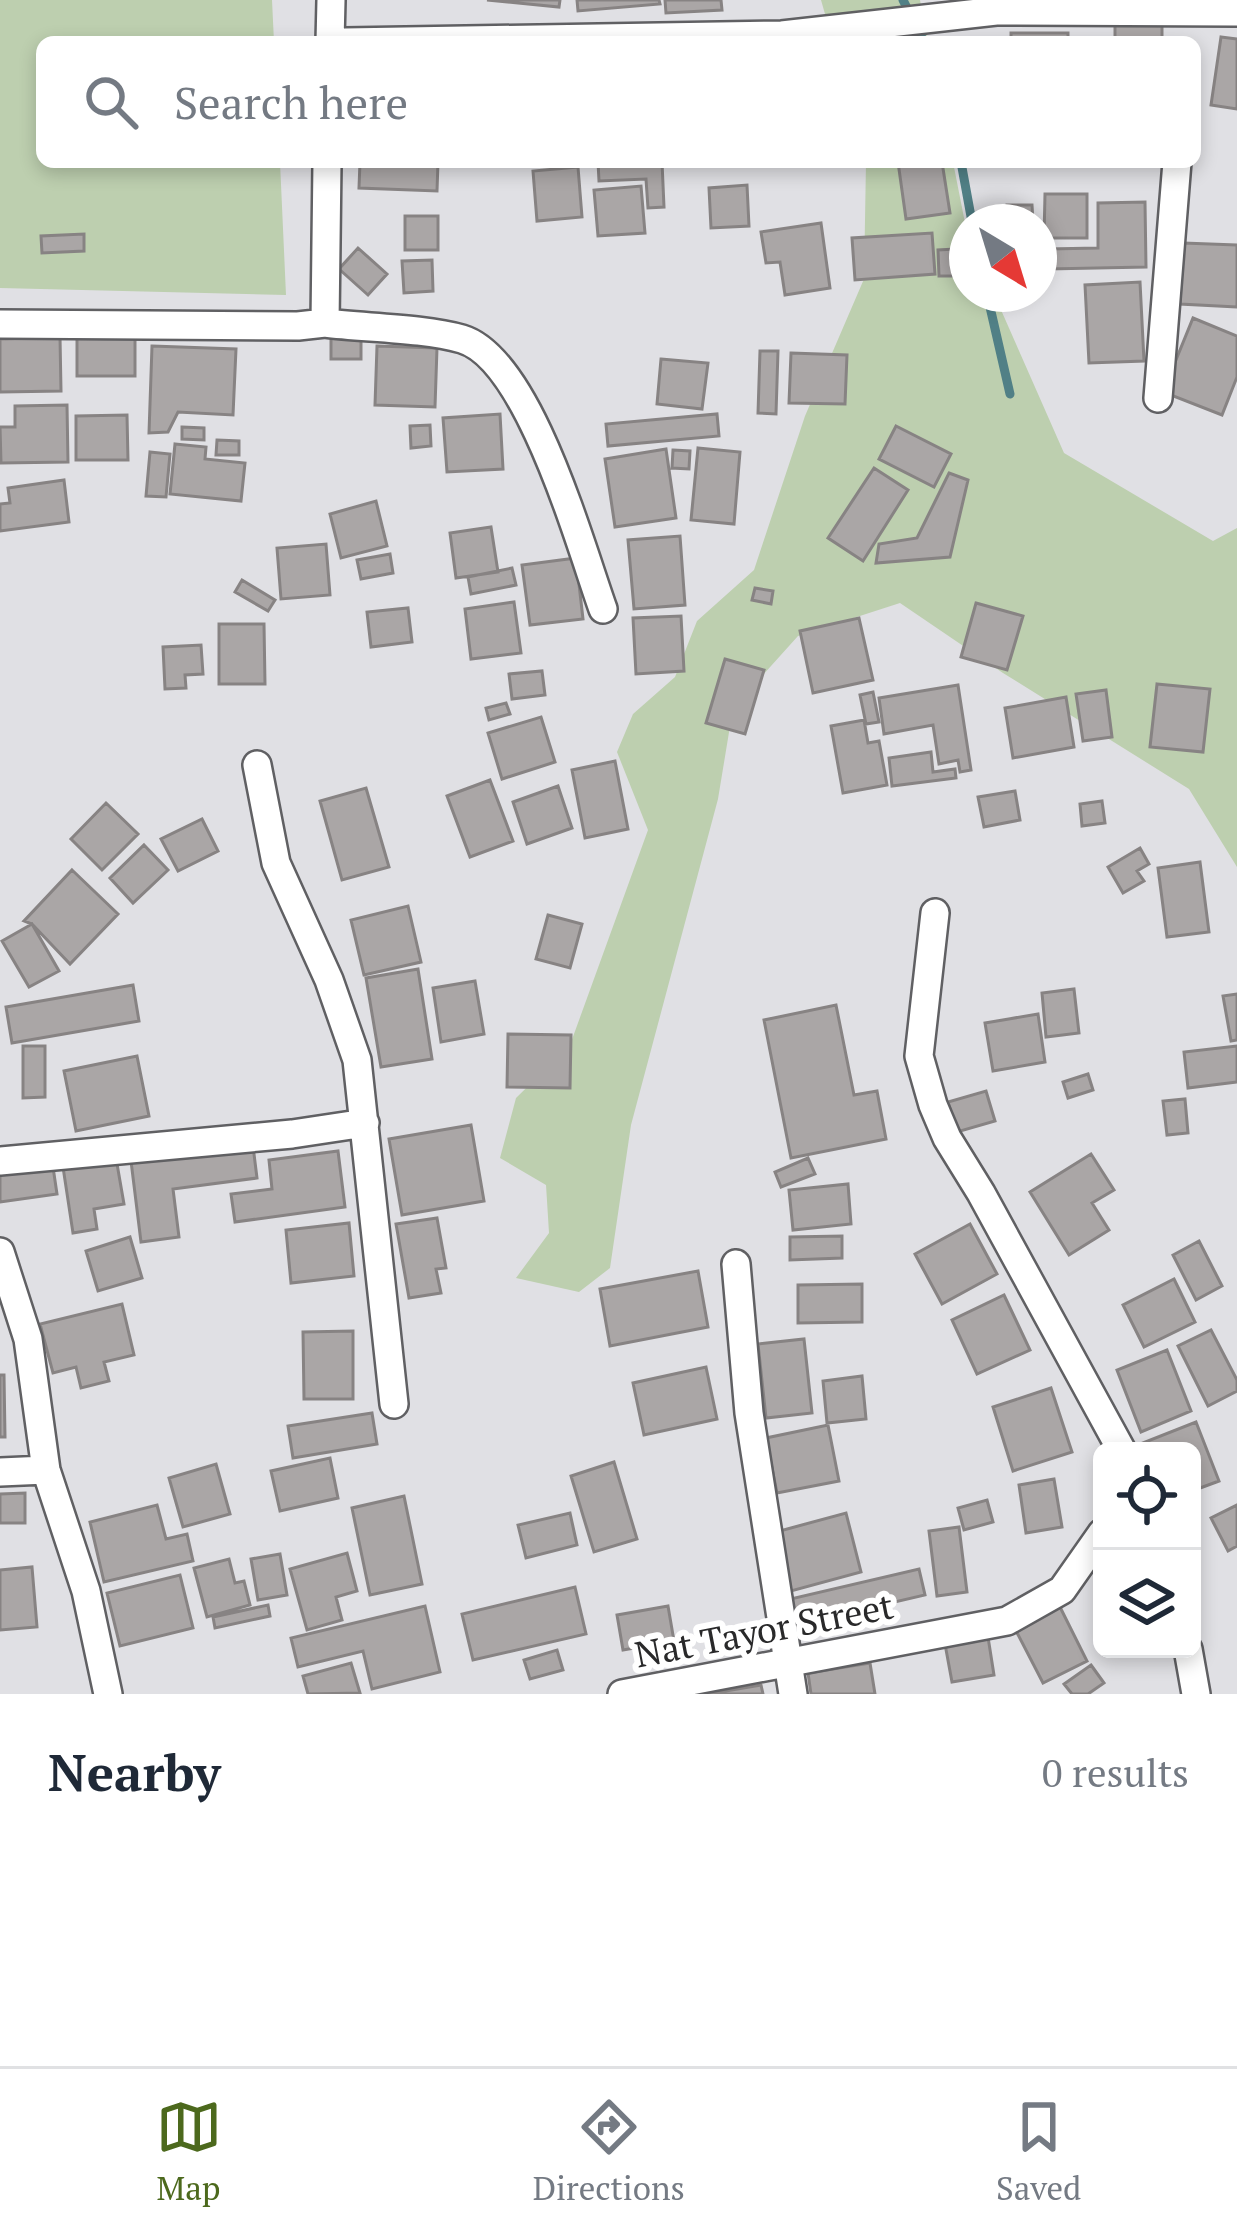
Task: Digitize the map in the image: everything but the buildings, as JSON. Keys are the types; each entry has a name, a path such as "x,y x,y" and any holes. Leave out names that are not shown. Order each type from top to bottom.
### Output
{"street":[{"path":"330,36 331,0"},
{"path":"720,36 782,35 996,11 1237,12"},
{"path":"1187,36 1189,13"},
{"path":"325,323 327,168"},
{"path":"1159,398 1177,168"},
{"path":"0,324 325,323 465,340 502,368 531,413 603,609"},
{"path":"257,765 276,863 329,980 357,1060 394,1404"},
{"path":"935,913 919,1056 933,1105 1117,1442"},
{"path":"0,1161 364,1124"},
{"path":"0,1252 28,1339 46,1470 86,1591 108,1694"},
{"path":"736,1264 749,1413 793,1694"},
{"path":"0,1472 46,1470"},
{"name":"Nat Tayor Street","path":"622,1694 1007,1621 1062,1590 1093,1546"},
{"path":"1190,1658 1196,1694"}],"green space":[{"path":"0,0 272,0 274,36 36,36 36,168 280,168 286,295 0,288"},
{"path":"821,0 920,0 927,36 831,36"},
{"path":"866,168 954,168 961,204 949,204 949,312 1002,312 1064,453 1213,541 1237,528 1237,867 1189,789 900,603 798,636 733,708 718,799 631,1125 610,1268 579,1292 516,1278 549,1233 546,1185 500,1158 516,1098 570,1045 648,830 617,752 633,714 675,677 697,621 754,570 805,416 864,279"}],"waterway":[{"path":"903,0 921,36"},
{"path":"962,168 969,204"},
{"path":"991,312 1010,394"}]}
